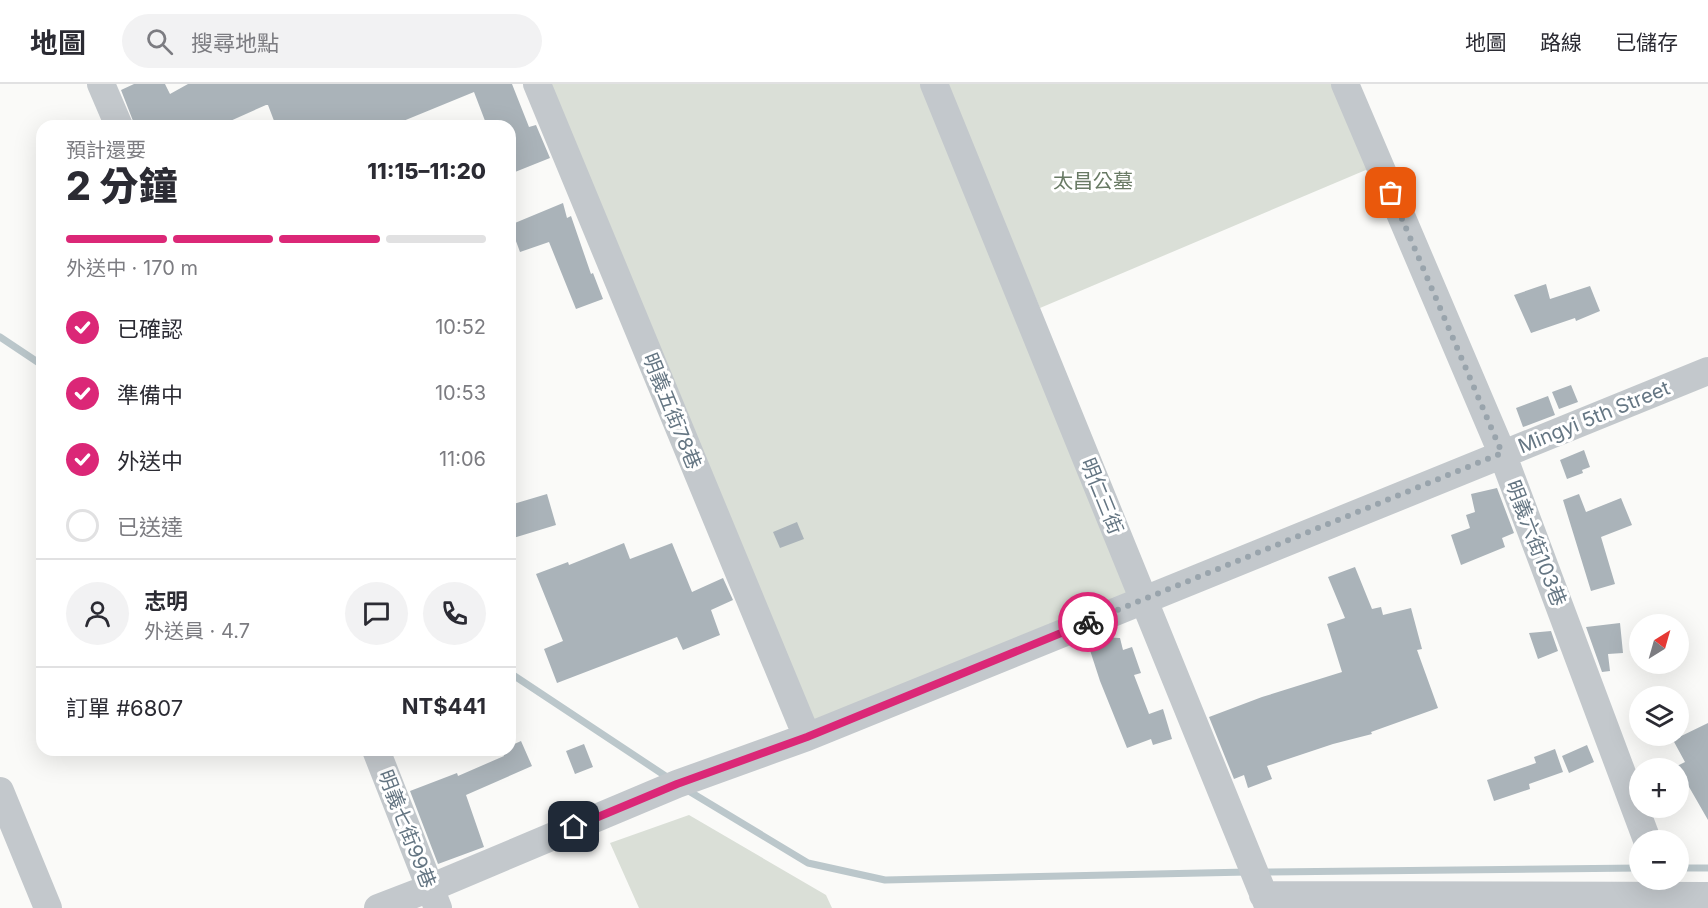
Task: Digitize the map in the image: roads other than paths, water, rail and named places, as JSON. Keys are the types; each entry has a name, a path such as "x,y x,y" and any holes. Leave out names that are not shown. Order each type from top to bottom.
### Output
{"street":[{"path":"101,84 116,120"},
{"name":"明義五街78巷","path":"537,84 807,737"},
{"name":"明仁三街","path":"934,84 1260,887"},
{"name":"明義六街103巷","path":"1345,84 1502,453 1643,830"},
{"name":"Mingyi 5th Street","path":"378,908 434,898 677,784 807,737 1708,370"},
{"name":"明義七街99巷","path":"378,756 434,898"},
{"path":"0,792 48,908"},
{"path":"1260,887 1629,887"},
{"path":"1679,890 1708,896"}],"waterway":[{"path":"0,337 36,361"},
{"path":"516,677 670,779"},
{"path":"687,790 808,863 885,880 1248,872"},
{"path":"1262,872 1629,868"},
{"path":"1689,868 1708,868"}],"park label":[{"name":"太昌公墓","path":"1093,181"}]}
